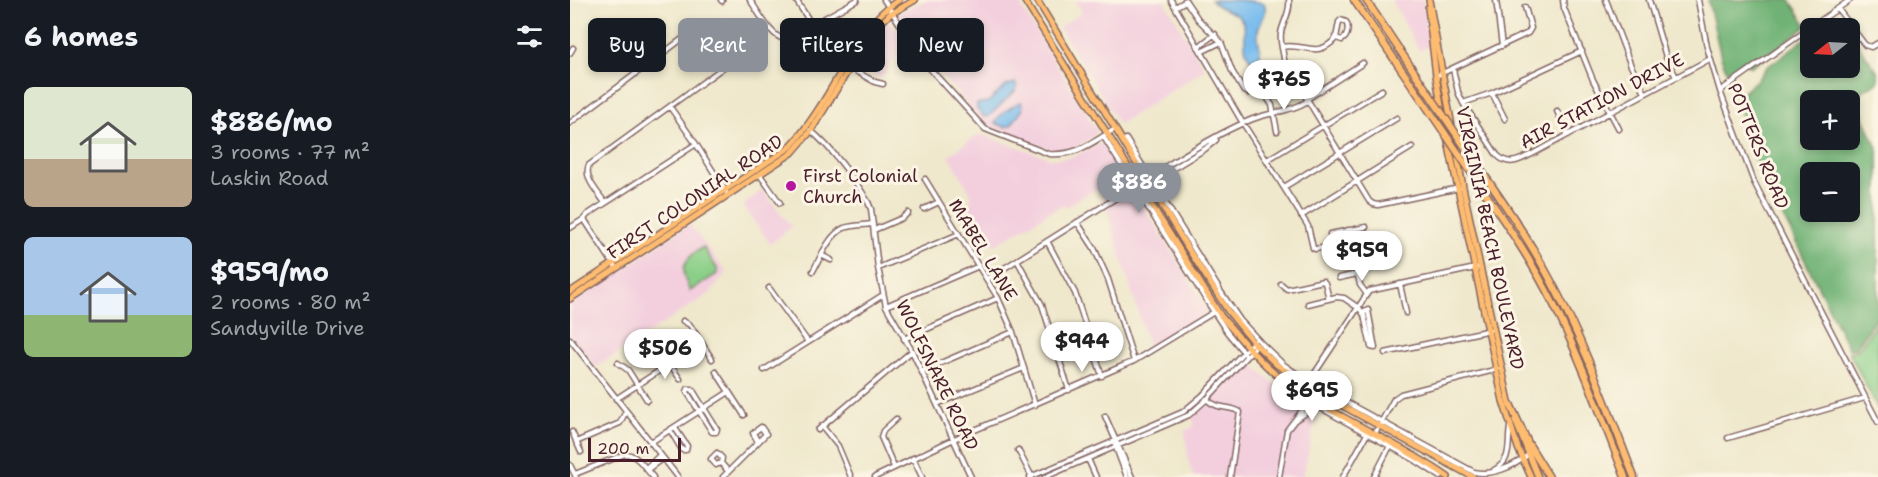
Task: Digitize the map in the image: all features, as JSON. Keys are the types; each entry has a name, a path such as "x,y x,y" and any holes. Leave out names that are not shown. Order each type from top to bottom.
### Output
{"highway":[{"path":"1354,0 1518,242 1552,301 1578,356 1625,477"},
{"path":"1368,0 1550,277 1586,354 1634,477"},
{"path":"1510,404 1528,443 1549,477"}],"main road":[{"name":"FIRST COLONIAL ROAD","path":"570,298 727,193 789,148 809,130 865,30 888,7 899,0"},
{"name":"FIRST COLONIAL ROAD","path":"885,20 915,0"},
{"path":"1024,0 1164,229 1247,351 1311,401 1448,477"},
{"path":"1037,0 1114,129 1149,180 1228,311 1277,365 1315,391 1380,424 1473,477"},
{"name":"VIRGINIA BEACH BOULEVARD","path":"1428,0 1439,75 1510,426 1538,477"},
{"name":"FIRST COLONIAL ROAD","path":"727,193 760,175 792,153 847,72"},
{"name":"FIRST COLONIAL ROAD","path":"570,292 615,266"},
{"name":"VIRGINIA BEACH BOULEVARD","path":"1499,369 1531,477"}],"street":[{"path":"750,0 780,39"},
{"path":"796,0 808,18"},
{"path":"840,0 845,7"},
{"path":"825,18 857,0"},
{"path":"884,0 928,67 985,129 1048,154 1071,153 1084,148 1114,129"},
{"path":"1171,0 1310,229 1313,248 1322,248"},
{"path":"1175,7 1185,1 1198,19 1215,34 1221,42 1232,71 1243,90 1248,93 1264,86 1284,71 1281,33 1290,8 1289,0"},
{"path":"1496,0 1502,46"},
{"path":"1563,0 1564,8 1596,87 1619,129"},
{"path":"1606,0 1631,66 1645,93"},
{"path":"1649,0 1666,57 1676,77"},
{"name":"POTTERS ROAD","path":"1698,0 1710,59 1720,91 1761,196 1878,422"},
{"path":"1720,91 1850,0"},
{"path":"1439,75 1530,32 1525,7"},
{"path":"1838,9 1863,44 1868,46 1878,43"},
{"path":"1282,47 1298,46 1319,50 1336,38 1339,22 1345,21 1348,26 1345,38 1340,40 1336,38"},
{"path":"1199,49 1215,34"},
{"path":"570,123 678,42"},
{"path":"1199,49 1221,42"},
{"path":"570,53 573,48"},
{"path":"1463,103 1492,93 1582,51"},
{"name":"AIR STATION DRIVE","path":"1453,69 1463,103 1497,155 1507,162 1518,161 1710,59"},
{"path":"987,279 1149,180 1202,144 1256,117 1295,108 1363,63"},
{"path":"605,203 588,176 587,170 590,165 717,72"},
{"path":"858,72 883,84"},
{"path":"1298,83 1369,201 1376,205 1461,188"},
{"path":"1267,160 1382,90"},
{"path":"1492,93 1505,119"},
{"path":"1268,99 1277,131"},
{"path":"670,107 727,193"},
{"path":"1557,111 1568,135"},
{"path":"1284,187 1397,118"},
{"name":"WOLFSNARE ROAD","path":"809,130 840,163 864,195 871,209 878,268 886,306 922,371 971,477"},
{"path":"571,226 585,219 587,215 696,144"},
{"path":"1301,216 1412,147"},
{"path":"760,175 780,203"},
{"name":"MABEL LANE","path":"925,179 998,298 1013,332 1035,405"},
{"path":"924,209 939,202"},
{"path":"874,230 908,213"},
{"path":"585,219 615,266"},
{"path":"1077,222 1094,248 1108,279 1134,361"},
{"path":"813,270 832,239 841,230 873,224"},
{"path":"1330,234 1366,226"},
{"path":"1164,229 1214,312 1247,351"},
{"path":"1348,230 1360,285 1366,293"},
{"path":"878,268 959,234"},
{"path":"1047,241 1075,292 1102,376"},
{"path":"1333,250 1376,241"},
{"path":"823,256 831,260"},
{"path":"1017,260 1042,305 1069,390"},
{"path":"886,306 979,266"},
{"path":"1309,382 1366,293 1478,268"},
{"path":"1339,278 1357,274"},
{"path":"1281,284 1287,289 1323,281 1329,299"},
{"path":"1400,284 1407,314"},
{"path":"770,288 808,342"},
{"path":"764,370 883,295"},
{"path":"1308,304 1342,297 1363,313 1371,347 1375,348 1368,310 1363,313"},
{"path":"904,339 998,298"},
{"path":"875,477 913,458 1134,361 1214,312"},
{"path":"683,321 690,325 712,358"},
{"path":"1385,353 1491,330"},
{"path":"922,371 1013,332"},
{"path":"570,339 678,477"},
{"path":"650,342 659,348 680,379"},
{"path":"1018,450 1031,477 1088,459 1188,415 1256,342 1309,382 1380,424 1468,469 1488,473 1525,457"},
{"path":"616,399 702,343"},
{"path":"818,430 912,351"},
{"path":"618,363 628,370 647,400"},
{"path":"937,404 1024,368"},
{"path":"1374,435 1394,399 1401,394 1499,369"},
{"path":"716,372 744,414"},
{"path":"688,389 692,390 704,408 717,429 716,432 712,432 699,411 687,392 688,389"},
{"path":"1279,477 1287,432 1295,420 1302,417 1315,391"},
{"path":"651,442 729,392"},
{"path":"1045,477 1115,441 1183,412 1204,398"},
{"path":"1204,398 1217,407 1238,410 1241,413 1230,477"},
{"path":"1728,438 1865,398"},
{"path":"1311,401 1367,434 1374,435 1441,477"},
{"path":"576,442 620,423 626,411"},
{"path":"1105,416 1127,477"},
{"path":"894,467 881,437 883,431 896,419"},
{"path":"822,426 838,446 851,477"},
{"path":"1488,473 1502,465 1508,454 1510,426"},
{"path":"672,429 687,446 686,450 682,450 672,429"},
{"path":"572,432 581,453"},
{"path":"1343,477 1367,434"},
{"path":"723,477 758,442"},
{"path":"1117,446 1132,477"},
{"path":"1374,477 1390,446"},
{"path":"570,465 576,476 625,454 630,454 653,477"},
{"path":"646,469 661,457"},
{"path":"913,458 922,477"},
{"path":"1088,459 1096,477"},
{"path":"721,463 728,471"}],"shaded area":[{"path":"926,0 1017,0 1097,131 1096,135 1074,148 1054,150 986,126 939,72 984,72 984,18 900,18 897,14"},
{"path":"1075,0 1164,0 1205,69 1119,124 1059,27 1082,13"},
{"path":"1392,0 1423,0 1430,46 1419,51"},
{"path":"891,23 897,31 897,57 880,79 869,72 885,72 885,24"},
{"path":"980,134 1052,159 1073,157 1104,143 1209,312 1149,349 1101,189 1090,192 1066,207 1063,204 994,246 970,211 971,194 949,155"},
{"path":"762,190 792,227 770,244 744,207"},
{"path":"689,224 727,272 709,294 596,367 570,336 570,302 589,292"},
{"path":"1245,362 1249,362 1283,391 1317,412 1303,477 1194,477 1189,464 1185,431 1193,427 1194,422 1191,417"}],"green space":[{"path":"1708,0 1790,0 1802,18 1800,31 1750,67 1744,61 1728,74 1721,57"},
{"path":"1800,42 1800,78 1860,78 1860,47 1878,73 1878,82 1860,92 1800,90 1800,150 1860,150 1860,109 1878,150 1878,315 1856,348 1849,349 1759,168 1734,100 1758,79 1767,67"},
{"path":"703,247 718,270 717,274 690,291 684,277 684,266 691,256"},
{"path":"1878,321 1878,409 1849,352 1858,350"}],"water":[{"path":"1211,0 1264,3 1265,14 1258,35 1259,60 1254,62 1250,60 1247,54 1245,29 1240,18"},
{"path":"1015,83 1017,87 1015,91 989,116 984,117 977,109 977,104 988,102 1006,86"},
{"path":"1021,102 1023,109 1011,125 1005,127 995,123 1006,111"}],"place":[{"name":"First Colonial Church","path":"791,186"}]}
